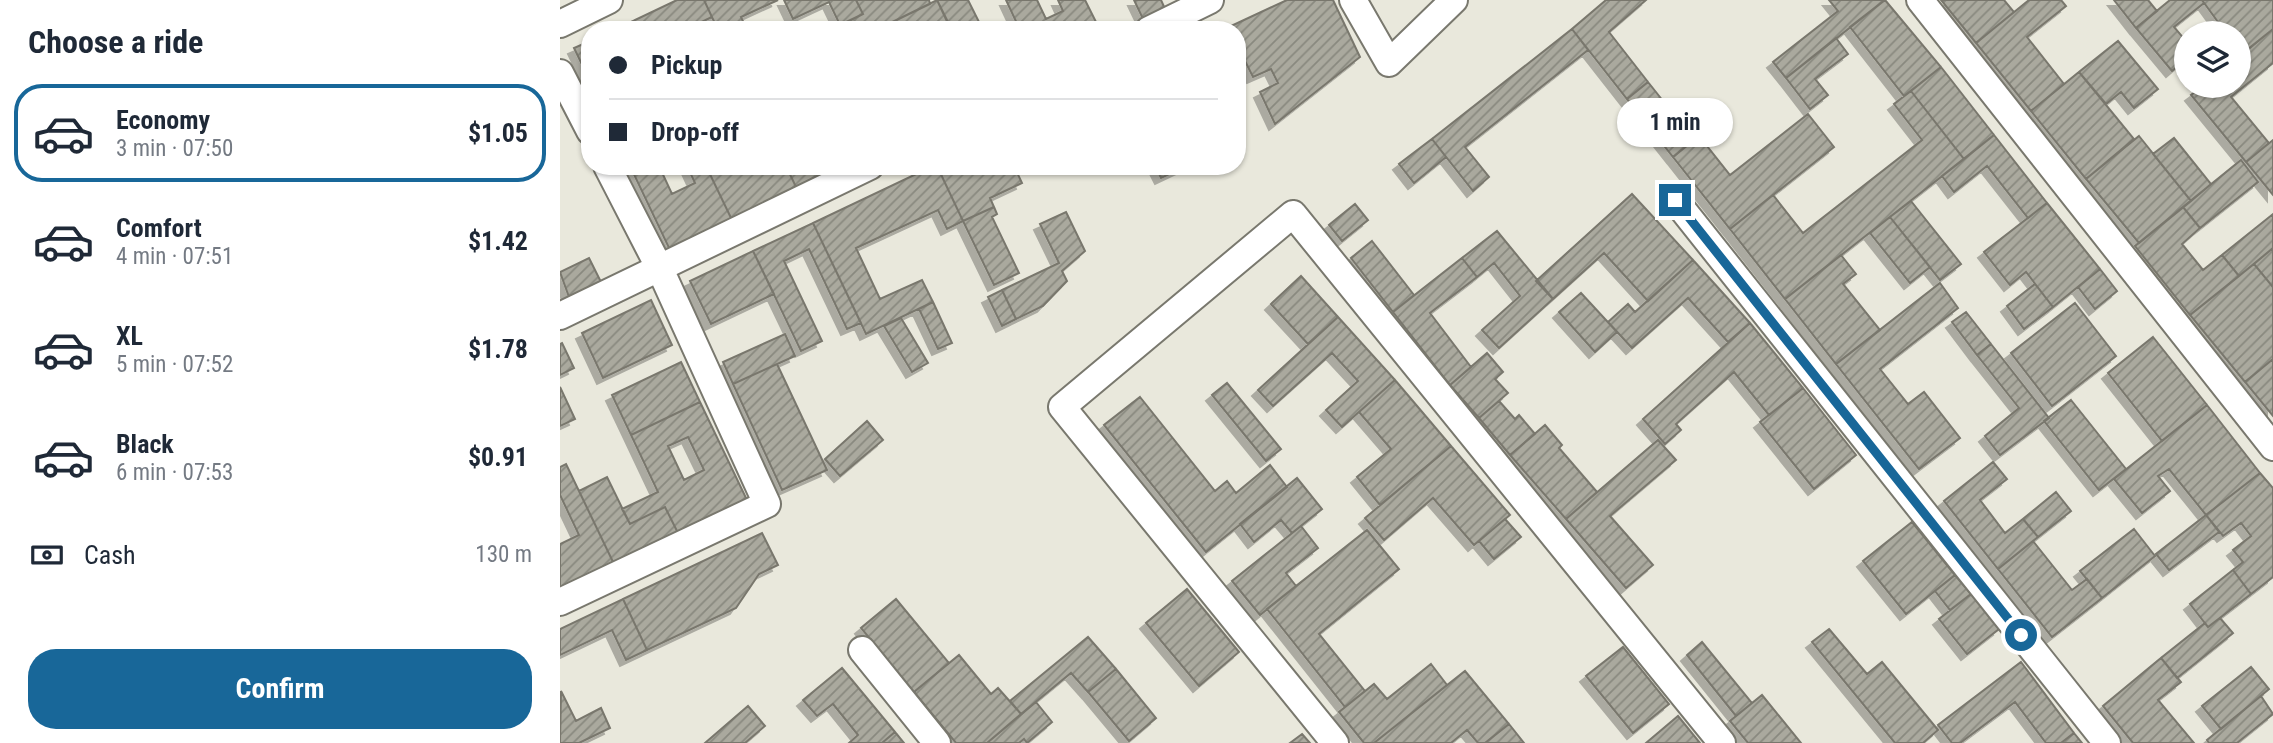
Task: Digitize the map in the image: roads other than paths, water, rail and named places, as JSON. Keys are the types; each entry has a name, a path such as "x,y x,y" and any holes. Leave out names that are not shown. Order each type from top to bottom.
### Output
{"street":[{"path":"560,24 610,0"},
{"path":"1167,21 1210,0"},
{"path":"1353,0 1388,63 1454,0"},
{"path":"1920,0 2273,447"},
{"path":"560,73 581,114"},
{"path":"560,603 767,504 660,269 612,175"},
{"path":"560,316 852,175"},
{"path":"1675,200 2107,743"},
{"path":"1335,743 1062,407 1293,214 1722,743"},
{"path":"862,650 937,743"}]}
